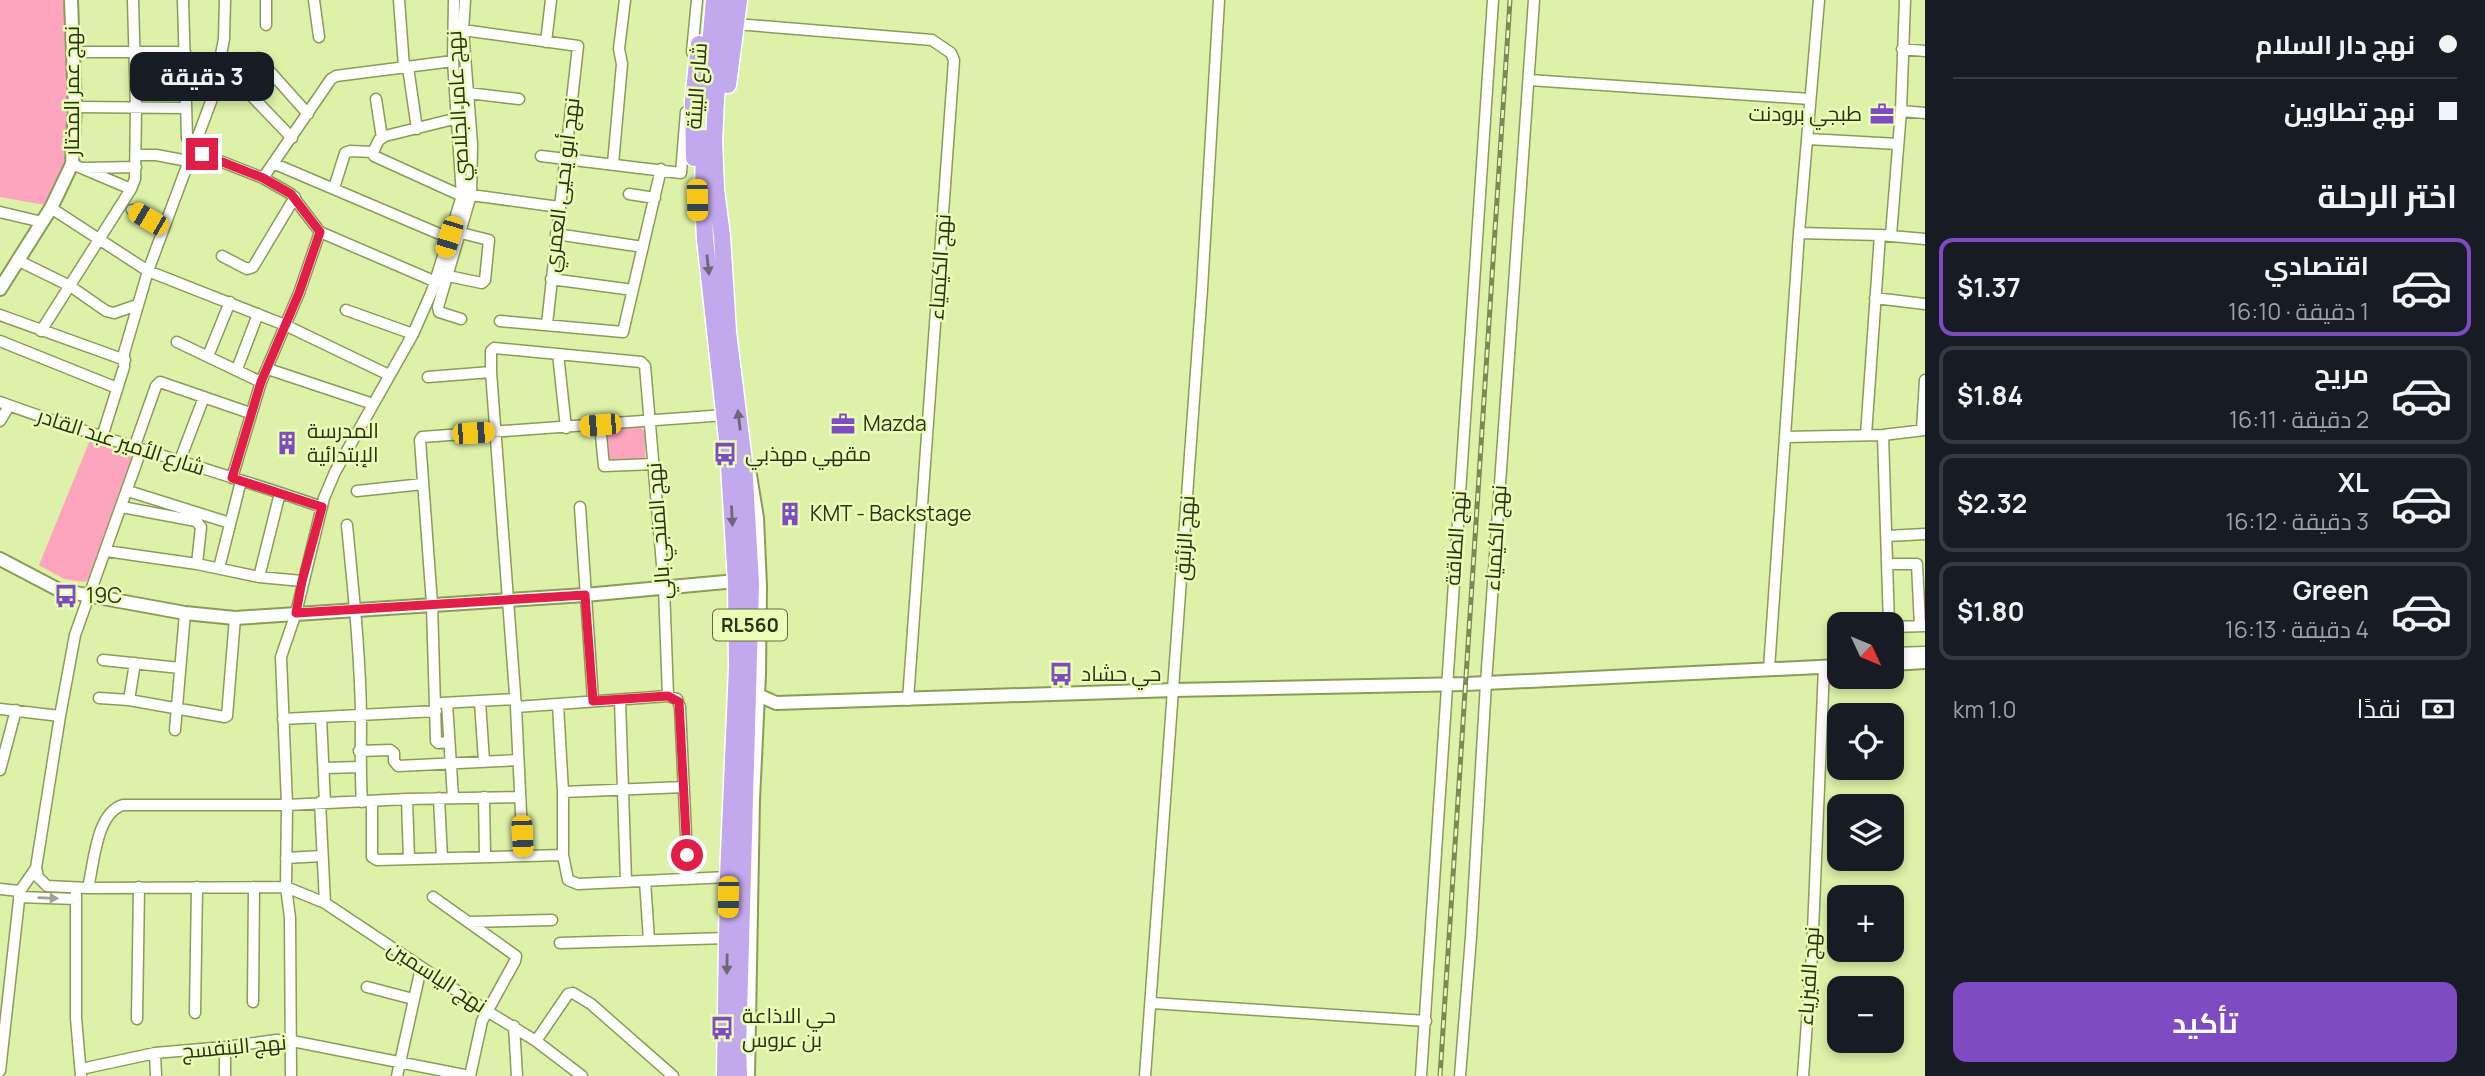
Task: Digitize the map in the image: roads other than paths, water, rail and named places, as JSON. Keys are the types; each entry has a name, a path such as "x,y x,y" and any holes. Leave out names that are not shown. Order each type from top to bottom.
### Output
{"highway":[{"path":"703,0 693,101 693,129 697,214 705,239"},
{"name":"RL560","path":"714,0 705,111 703,197 724,415 736,582 737,667 728,877 725,1076"},
{"name":"شارع البيئة","path":"719,217 715,175 716,99 726,0"},
{"path":"719,217 729,70 739,0"},
{"name":"RL560","path":"719,217 728,332 744,462 751,584 738,1049 740,1076"}],"street":[{"name":"نهج عمر المختار","path":"0,289 77,166 71,0"},
{"path":"41,331 131,189 136,167 133,0"},
{"path":"183,0 187,138 194,150 263,178 295,197 320,232 436,282"},
{"path":"102,438 148,271 213,96 224,39 225,0"},
{"path":"266,0 266,25"},
{"path":"314,0 319,37"},
{"path":"399,0 406,67 417,129"},
{"name":"نهج عامر الجلاصي","path":"291,1076 289,918 286,887 287,805 280,663 296,613 322,507 335,472 413,334 436,282 449,237 466,195 453,61 454,0"},
{"path":"461,319 439,312 438,306 461,233 472,144 463,30 465,0"},
{"path":"463,30 546,42 551,0"},
{"path":"613,164 625,0"},
{"path":"541,156 681,173 697,0"},
{"name":"نهج الزئبق","path":"1145,1076 1202,303 1219,0"},
{"name":"نهج الطاقة","path":"1421,1076 1493,0"},
{"name":"نهج الكيمياء","path":"1460,1076 1472,937 1486,683 1534,0"},
{"path":"1769,669 1799,233 1819,0"},
{"path":"1866,435 1875,298 1886,235 1901,111 1905,0"},
{"name":"نهج الكيمياء","path":"736,24 932,40 951,53 954,60 908,700"},
{"name":"نهج أبو يحيى العمري","path":"546,42 578,46 547,324"},
{"path":"1902,49 1925,51"},
{"path":"72,52 185,52"},
{"path":"258,58 308,114"},
{"path":"263,178 331,79 336,76 453,61"},
{"path":"1529,80 1810,99"},
{"path":"244,88 292,138"},
{"path":"468,93 519,99"},
{"path":"373,152 382,138 376,99"},
{"path":"75,107 186,107"},
{"path":"1901,111 1925,113"},
{"path":"382,138 458,118"},
{"path":"1808,139 1898,144"},
{"path":"373,152 374,156 466,195 559,207"},
{"path":"334,188 345,153 373,152"},
{"path":"136,155 156,155 188,161"},
{"path":"275,164 449,237"},
{"path":"77,166 136,167"},
{"path":"77,166 131,189"},
{"path":"500,321 623,332 660,169"},
{"path":"629,194 655,198"},
{"path":"222,256 247,269 253,267 295,197"},
{"path":"51,208 148,271 285,325 389,375"},
{"path":"132,210 163,228"},
{"path":"0,212 42,222"},
{"path":"219,568 250,413 320,232"},
{"path":"448,276 482,283 485,280 489,240 461,233"},
{"path":"1799,233 1886,235 1925,239"},
{"path":"556,234 643,247"},
{"path":"17,261 70,286 109,312 138,305"},
{"path":"551,279 633,290"},
{"path":"1875,298 1925,304"},
{"path":"208,356 230,302"},
{"path":"346,310 413,334"},
{"path":"237,369 258,314"},
{"path":"0,315 125,360"},
{"path":"0,341 117,388"},
{"path":"177,342 261,382"},
{"path":"523,855 516,703 491,372 492,349 558,354 566,428"},
{"name":"نهج المنجي بالي","path":"558,354 641,362 645,366 664,588 668,696"},
{"path":"268,369 373,404"},
{"path":"428,377 491,372"},
{"path":"1785,437 1883,435 1924,430 1925,380"},
{"path":"250,413 166,384 158,384 137,449 128,491 75,635 36,868 38,877 47,886 286,887"},
{"path":"180,460 204,397"},
{"path":"0,421 5,404"},
{"name":"شارع الأمير عبد القادر","path":"5,404 102,438 180,460 322,507"},
{"path":"453,798 449,742 436,741 440,706 420,440 425,436 724,415"},
{"path":"600,425 604,466 654,464"},
{"path":"1883,435 1890,612"},
{"path":"744,462 750,473 757,518 760,586 748,1076"},
{"path":"357,491 423,484"},
{"path":"128,491 230,523"},
{"path":"259,577 280,493"},
{"path":"122,507 200,524 197,564"},
{"path":"580,507 593,701"},
{"path":"347,525 361,716 359,768 367,801 373,857 410,859 563,855"},
{"path":"1887,536 1925,534"},
{"path":"106,551 197,564 259,577 302,581"},
{"path":"0,559 52,587 88,597 185,613 235,618 585,595 736,582"},
{"path":"1887,564 1917,563 1922,584 1922,626 1904,626"},
{"path":"175,730 185,613"},
{"path":"99,698 227,716 235,618"},
{"path":"1904,653 1925,652"},
{"path":"103,660 180,668"},
{"path":"1904,663 1925,662"},
{"path":"129,701 135,663"},
{"name":"نهج الفيزياء","path":"1803,1076 1812,955 1824,667"},
{"path":"758,695 776,704 1174,690 1486,683 1827,667"},
{"path":"283,719 361,716 480,702 558,705 668,696 677,699 680,707 688,878"},
{"path":"620,700 626,881"},
{"path":"480,702 484,761"},
{"path":"756,719 776,704"},
{"path":"558,705 563,855 568,880 578,884 728,877"},
{"path":"0,709 60,716"},
{"path":"0,770 16,710"},
{"path":"321,717 325,768 325,903"},
{"path":"359,751 390,750 394,753 394,761 398,766 518,760"},
{"path":"325,768 359,768"},
{"path":"563,792 684,787"},
{"path":"484,797 485,856"},
{"path":"88,888 104,821 115,808 123,805 287,805 520,797"},
{"path":"439,798 442,858"},
{"path":"407,799 410,859"},
{"path":"286,858 323,856"},
{"path":"0,1071 20,894 36,868"},
{"path":"645,881 649,940"},
{"path":"137,1019 139,887"},
{"path":"195,1013 197,887"},
{"path":"253,1002 254,887"},
{"name":"نهج الياسمين","path":"286,887 325,903 536,1041 582,1076"},
{"path":"76,888 76,1018 81,1072"},
{"path":"0,889 20,894 76,899"},
{"path":"433,897 516,956 482,1021 469,1076"},
{"path":"469,922 551,920"},
{"path":"559,943 727,938"},
{"path":"397,1076 421,968"},
{"path":"367,987 413,999"},
{"path":"536,1041 568,994 573,993 591,1004 673,1076"},
{"path":"1152,1003 1426,1021"},
{"path":"513,1026 517,1076"},
{"name":"نهج البنفسج","path":"81,1072 155,1053 225,1048 276,1040 469,1076"},
{"path":"225,1048 225,1076"},
{"path":"155,1053 156,1076"}],"railway":[{"path":"1440,1076 1510,0"}],"place":[{"name":"طبجي برودنت","path":"1882,114"},
{"name":"Mazda","path":"843,424"},
{"name":"المدرسة الإبتدائية","path":"287,443"},
{"name":"مقهي مهذبي","path":"725,454"},
{"name":"KMT - Backstage","path":"790,514"},
{"name":"19C","path":"66,596"},
{"name":"حي حشاد","path":"1061,674"},
{"name":"حي الاذاعة بن عروس","path":"722,1028"}]}
